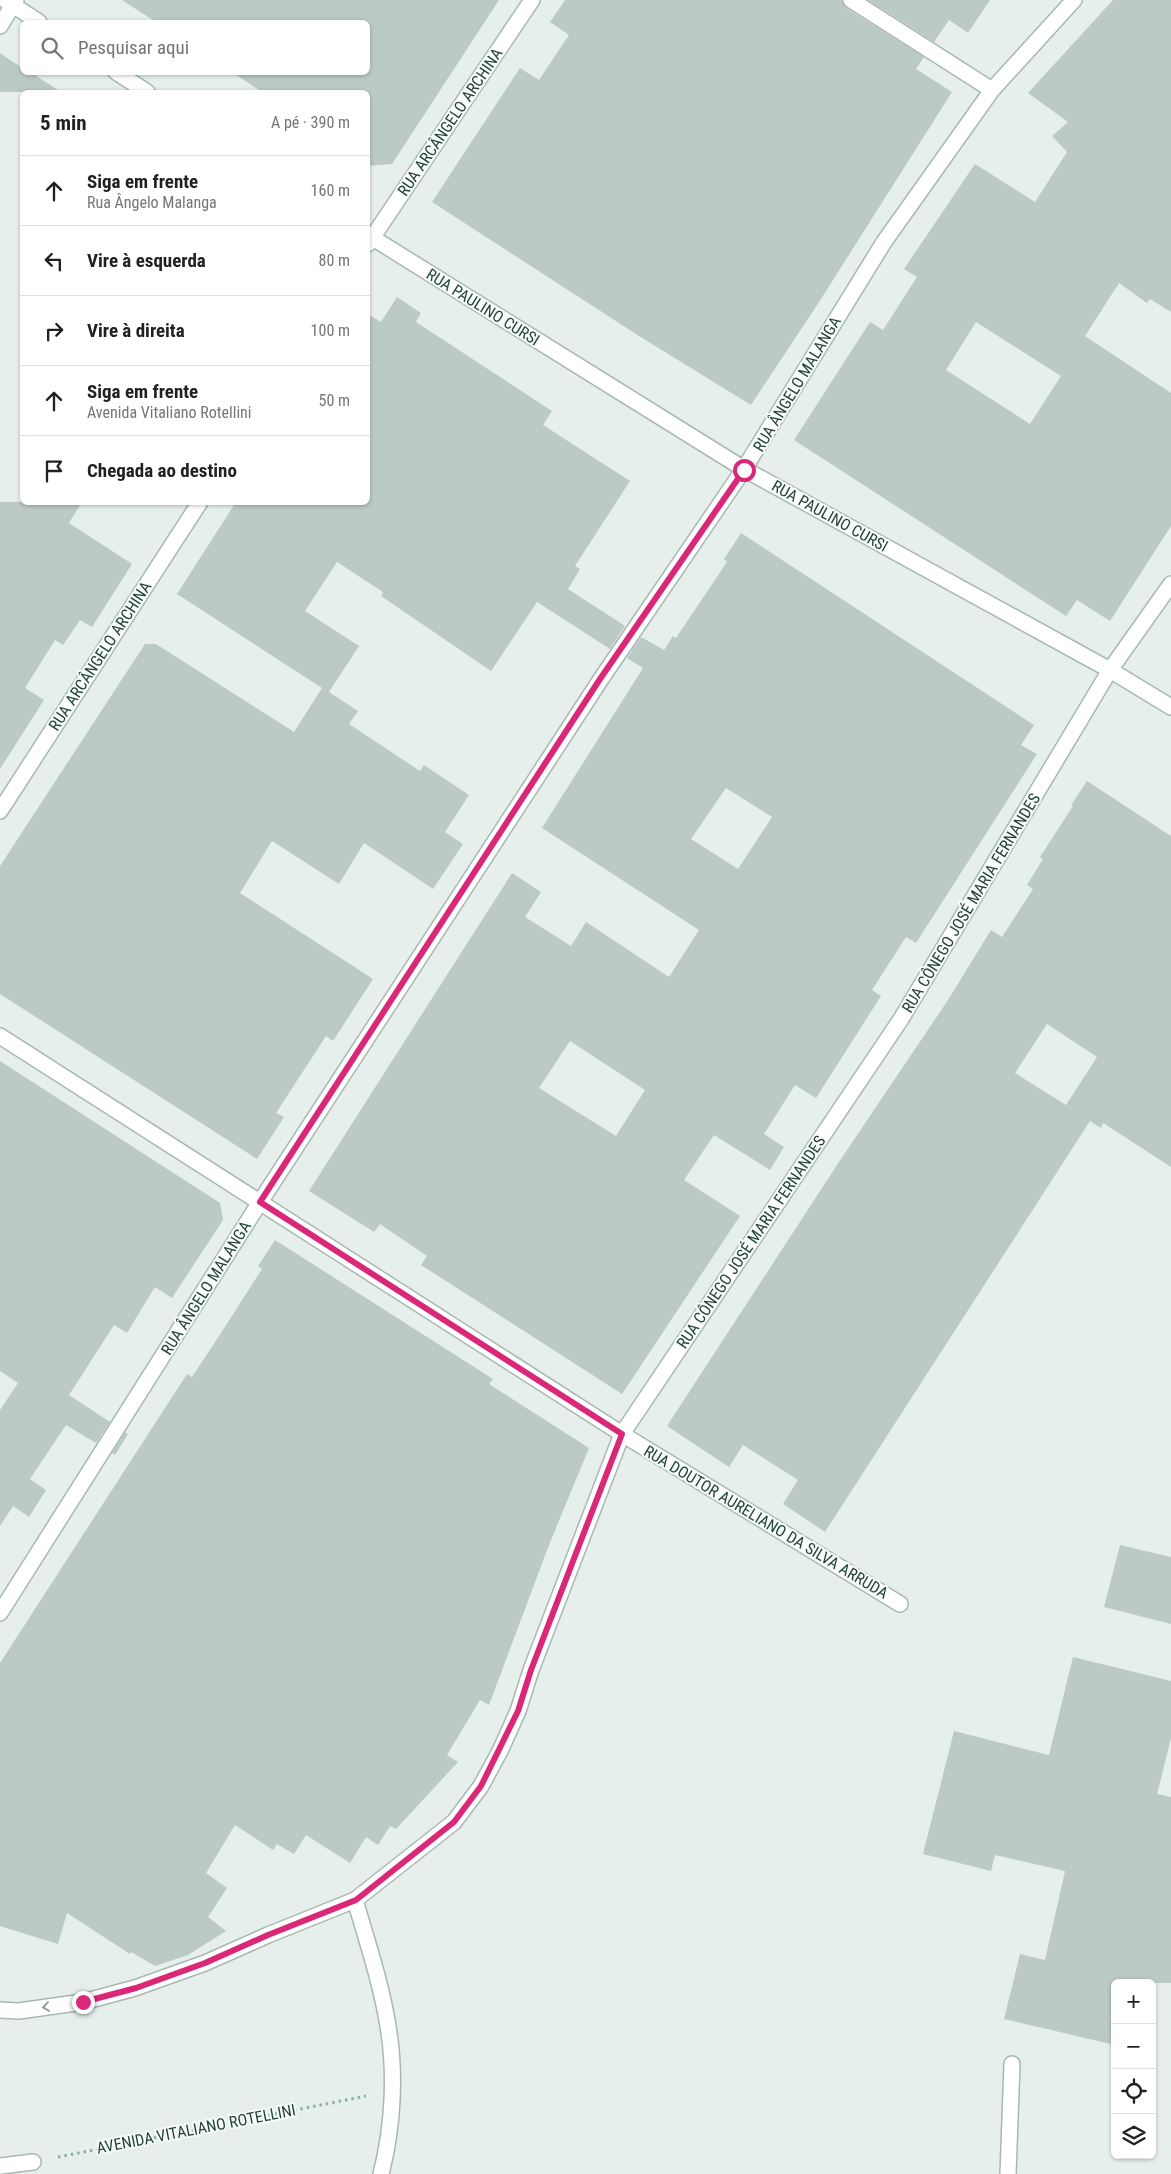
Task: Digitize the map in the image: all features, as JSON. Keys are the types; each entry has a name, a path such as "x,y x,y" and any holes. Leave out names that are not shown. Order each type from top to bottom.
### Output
{"street":[{"name":"RUA ARCÂNGELO ARCHINA","path":"370,238 532,0"},
{"path":"851,0 992,90"},
{"name":"RUA ÂNGELO MALANGA","path":"0,1613 260,1202 600,679 744,470 884,242 992,90 1074,0"},
{"path":"0,26 11,2 36,20"},
{"path":"121,75 144,90"},
{"name":"RUA PAULINO CURSI","path":"370,240 744,470 1110,670 1171,708"},
{"name":"RUA ARCÂNGELO ARCHINA","path":"0,810 198,505"},
{"name":"RUA CÔNEGO JOSÉ MARIA FERNANDES","path":"356,1900 454,1822 481,1786 518,1711 538,1651 622,1434 901,1019 1110,670 1171,584"},
{"name":"RUA DOUTOR AURELIANO DA SILVA ARRUDA","path":"0,1036 622,1434 900,1604"},
{"path":"0,2010 19,2011 83,2002 136,1988 205,1963 268,1935 356,1900 375,1967 388,2026 392,2090 385,2158 381,2174"},
{"path":"1008,2174 1012,2064"},
{"path":"0,2166 33,2162"}],"path":[{"name":"AVENIDA VITALIANO ROTELLINI","path":"33,2162 392,2090"}],"building":[{"path":"122,0 499,0 392,164 370,166 370,90 259,90 236,75 370,75 370,20 153,20"},
{"path":"565,0 842,0 846,8 924,57 916,69 952,92 821,299 751,405 639,336 432,202 520,68 539,80 569,35 550,22"},
{"path":"868,0 990,0 968,33 949,20 934,42"},
{"path":"1113,0 1171,0 1171,312 1150,299 1147,303 1119,283 1085,336 1171,393 1171,526 1110,621 1077,600 1066,616 794,440 870,322 883,330 917,277 904,269 975,164 1035,202 1067,152 1052,136 1068,122 1028,93","holes":["976,322 1061,376 1030,424 946,370"]},
{"path":"0,53 20,67 20,75 35,75 58,90 20,90 20,92 0,92"},
{"path":"397,297 421,313 416,322 552,411 543,425 630,481 575,566 580,569 568,589 625,626 610,649 537,602 491,671 381,596 383,592 337,562 305,611 359,646 329,692 358,711 349,724 420,771 424,765 469,795 445,832 463,844 433,889 364,843 339,884 272,841 240,893 373,979 333,1041 326,1036 276,1113 284,1117 257,1159 0,994 0,866 145,644 156,644 294,732 322,688 177,594 234,505 370,505 370,315 381,322"},
{"path":"0,502 20,502 20,505 80,505 69,523 132,564 92,627 80,620 63,645 55,640 25,688 44,700 0,769"},
{"path":"741,533 1034,725 1021,745 1037,754 916,943 906,937 872,990 881,996 816,1098 795,1085 764,1134 784,1147 770,1170 714,1135 684,1180 740,1216 622,1394 421,1265 427,1256 380,1224 374,1232 309,1191 512,873 541,892 525,917 571,946 586,922 669,977 699,930 542,828 643,668 627,658 641,637 664,650 673,636 676,638 727,562 724,559","holes":["726,788 772,817 738,869 691,839","570,1041 645,1090 616,1136 539,1088"]},
{"path":"1087,781 1171,836 1171,1167 1103,1123 1101,1128 1090,1121 825,1532 783,1504 798,1480 743,1445 729,1467 667,1426 837,1165 948,1000 991,930 1002,937 1033,889 1027,885 1043,859 1040,857 1073,806 1071,805","holes":["1047,1024 1097,1057 1066,1105 1015,1073"]},
{"path":"0,1061 220,1203 223,1220 172,1298 155,1287 127,1333 114,1325 69,1395 110,1422 96,1443 66,1425 30,1479 46,1490 29,1517 13,1506 0,1526 0,1410 18,1383 0,1371"},
{"path":"275,1240 493,1379 489,1384 589,1448 549,1545 489,1705 480,1700 447,1755 458,1762 396,1829 390,1826 378,1845 366,1837 350,1863 306,1835 294,1854 277,1844 273,1850 235,1825 206,1873 227,1888 208,1917 226,1931 188,1955 155,1966 131,1952 130,1954 67,1913 58,1944 0,1926 0,1663 187,1374 192,1377 221,1333 262,1269 258,1266"},
{"path":"125,1432 128,1434 115,1455 112,1453"},
{"path":"1120,1545 1171,1557 1171,1624 1104,1607"},
{"path":"1073,1657 1171,1681 1171,1738 1157,1794 1171,1797 1171,1983 1156,1983 1156,1979 1111,1979 1111,2044 1004,2019 1020,1954 1045,1960 1065,1871 995,1855 991,1871 923,1854 954,1731 1049,1755"}],"route":[{"path":"83,2002 136,1988 205,1963 268,1935 356,1900 454,1822 481,1786 500,1751 518,1711 531,1670 622,1434 260,1202 600,679 744,470"}]}
